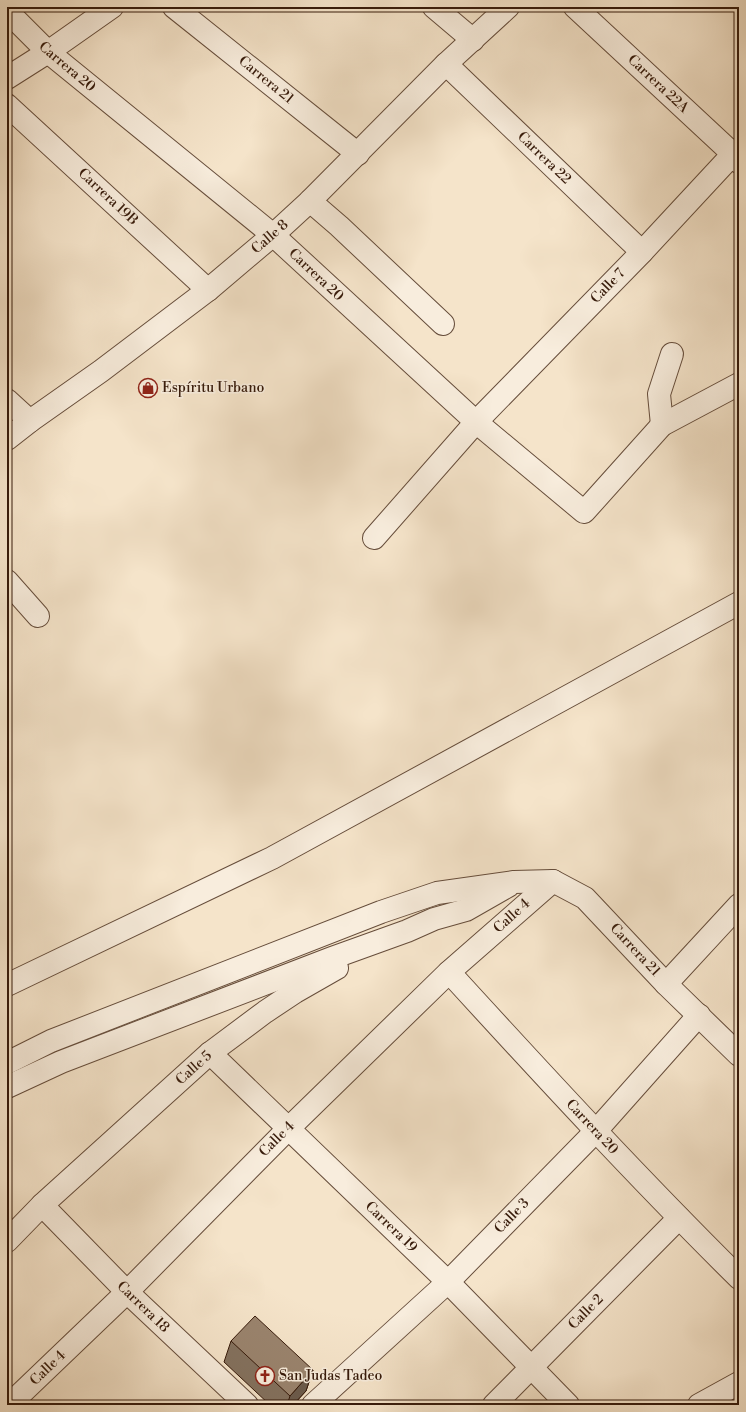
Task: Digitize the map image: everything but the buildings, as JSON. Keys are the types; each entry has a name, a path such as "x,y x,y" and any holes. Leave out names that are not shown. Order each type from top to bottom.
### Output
{"street":[{"path":"7,78 48,52 112,7"},
{"name":"Carrera 21","path":"174,7 358,154"},
{"path":"434,7 473,40"},
{"name":"Calle 8","path":"7,439 101,371 208,290 273,235 358,154 446,64 508,7"},
{"name":"Carrera 22A","path":"575,7 737,155"},
{"name":"Carrera 20","path":"7,11 48,52 273,235 476,422 584,512 662,426"},
{"name":"Carrera 22","path":"446,64 642,252"},
{"name":"Carrera 19B","path":"7,105 208,290"},
{"name":"Calle 7","path":"374,538 476,422 737,155"},
{"path":"310,201 339,226 443,324"},
{"path":"672,354 659,394 662,426 739,384"},
{"path":"7,400 30,421"},
{"path":"7,581 38,616"},
{"path":"7,985 272,858 739,603"},
{"name":"Carrera 21","path":"7,1063 51,1041 381,912 437,893 514,882 553,881 585,898 666,984 739,1055"},
{"name":"Calle 4","path":"9,1405 127,1292 289,1128 449,972 553,881"},
{"path":"7,1087 61,1062 332,958 407,931 434,919 466,910 514,882"},
{"path":"666,984 739,905"},
{"name":"Calle 5","path":"7,1241 42,1205 210,1053 265,1012 295,992 407,931"},
{"name":"Carrera 20","path":"449,972 595,1132 739,1278"},
{"name":"Calle 3","path":"313,1405 448,1282 595,1132 699,1015"},
{"name":"Carrera 19","path":"210,1053 448,1282 568,1405"},
{"name":"Carrera 18","path":"42,1205 127,1292 247,1405"},
{"name":"Calle 2","path":"494,1405 679,1218"},
{"path":"699,1405 739,1382"}],"place":[{"name":"Espíritu Urbano","path":"148,388"},
{"name":"San Judas Tadeo","path":"265,1376"}]}
